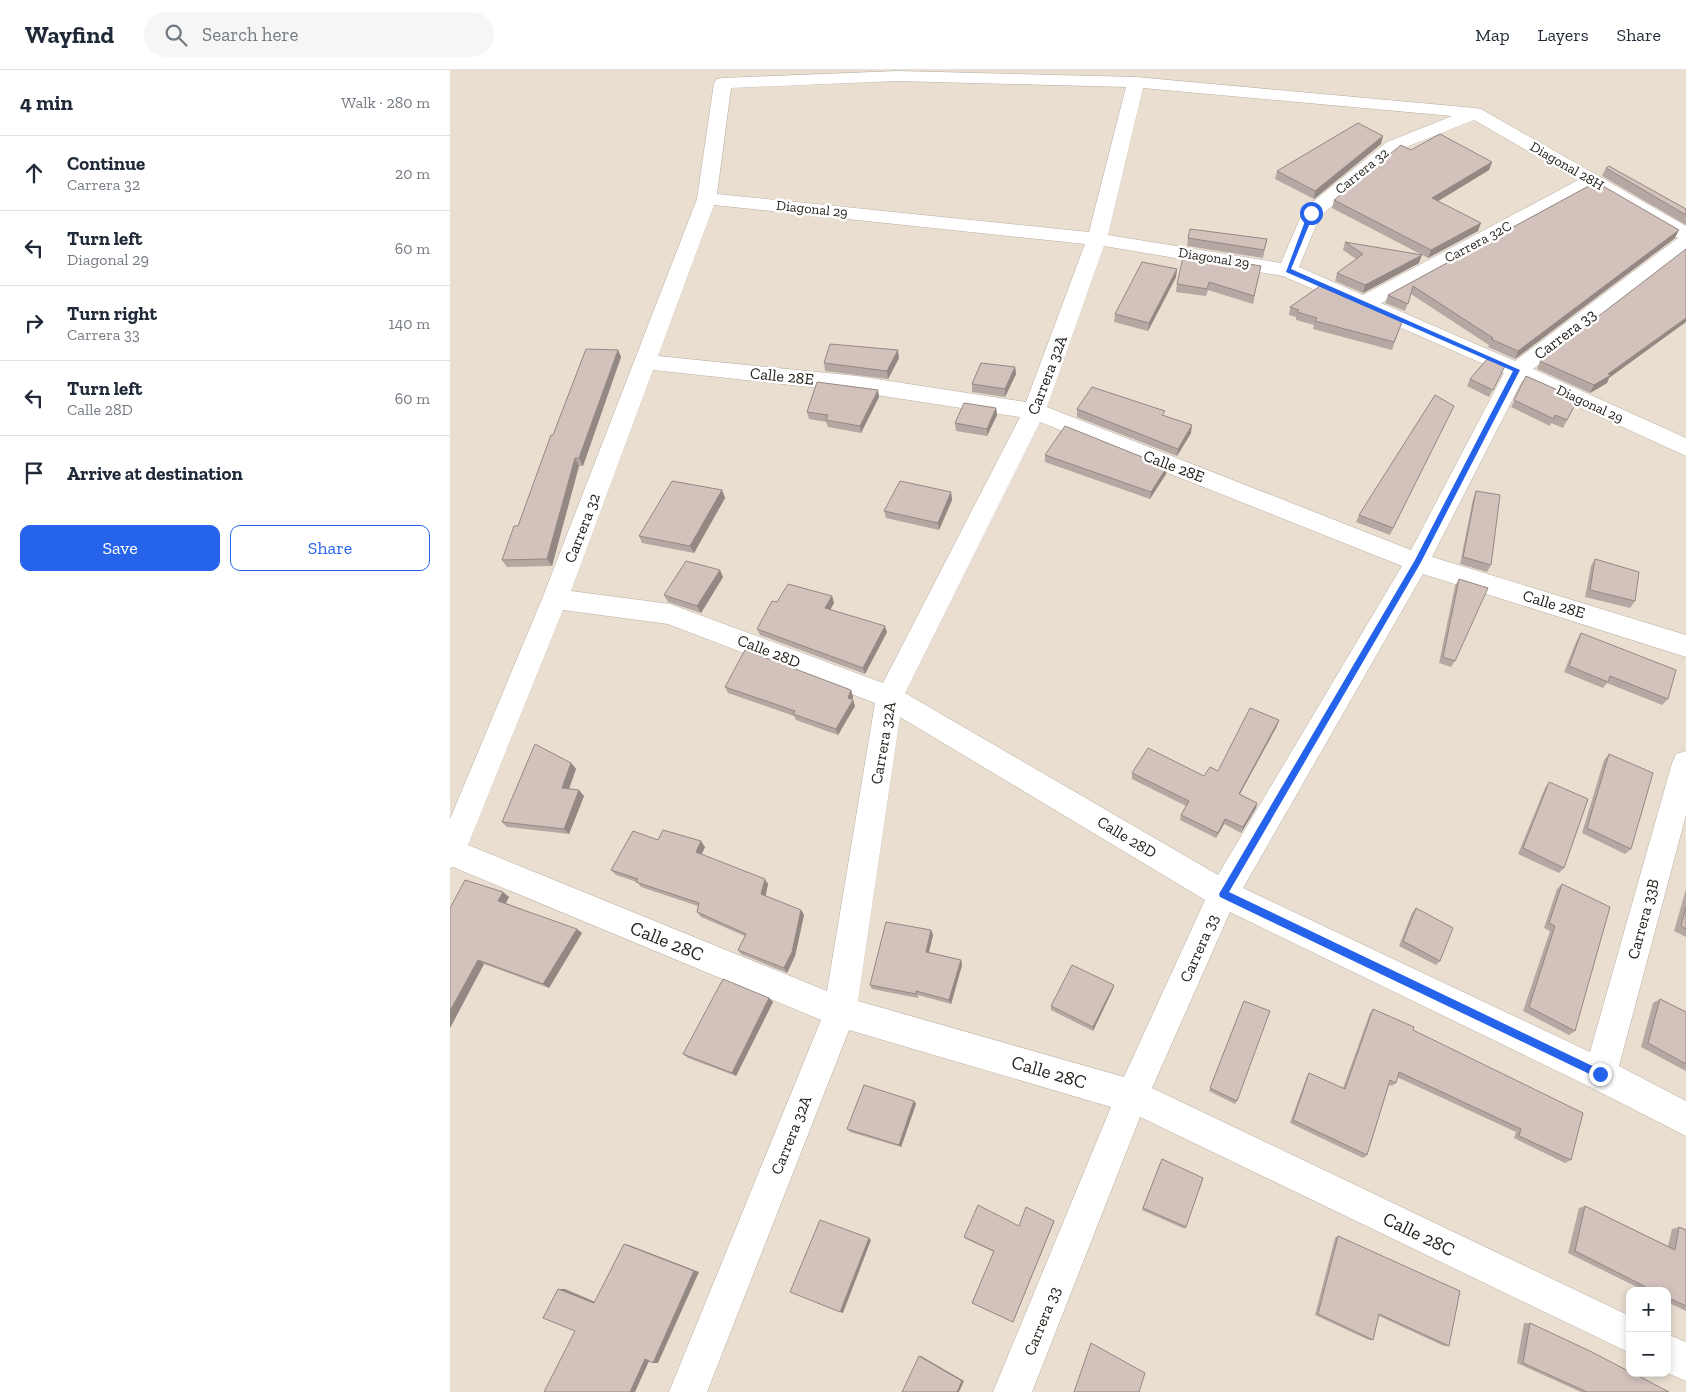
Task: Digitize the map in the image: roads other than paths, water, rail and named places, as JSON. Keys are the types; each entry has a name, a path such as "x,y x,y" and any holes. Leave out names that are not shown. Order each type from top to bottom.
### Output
{"street":[{"name":"Carrera 32","path":"450,853 555,599 707,199 723,83 897,76 1136,82"},
{"path":"1136,82 1475,113"},
{"name":"Carrera 32A","path":"688,1392 840,1012 889,697 1034,411 1098,239 1136,82"},
{"name":"Carrera 32","path":"1288,270 1311,213 1393,146 1475,113"},
{"name":"Diagonal 28H","path":"1475,113 1686,234"},
{"name":"Carrera 32C","path":"1364,303 1592,180"},
{"name":"Diagonal 29","path":"707,199 1098,239 1288,270 1517,370 1686,448"},
{"name":"Carrera 33","path":"1022,1388 1132,1096 1223,894 1417,562 1517,370 1686,241"},
{"name":"Calle 28E","path":"645,362 857,384 1034,411 1417,562 1686,646"},
{"name":"Calle 28D","path":"555,599 670,614 889,697 1223,894 1600,1074 1686,1119"},
{"name":"Carrera 33B","path":"1600,1074 1686,763"},
{"name":"Calle 28C","path":"450,853 840,1012 1132,1096 1626,1333"},
{"path":"1671,1355 1686,1362"}]}
